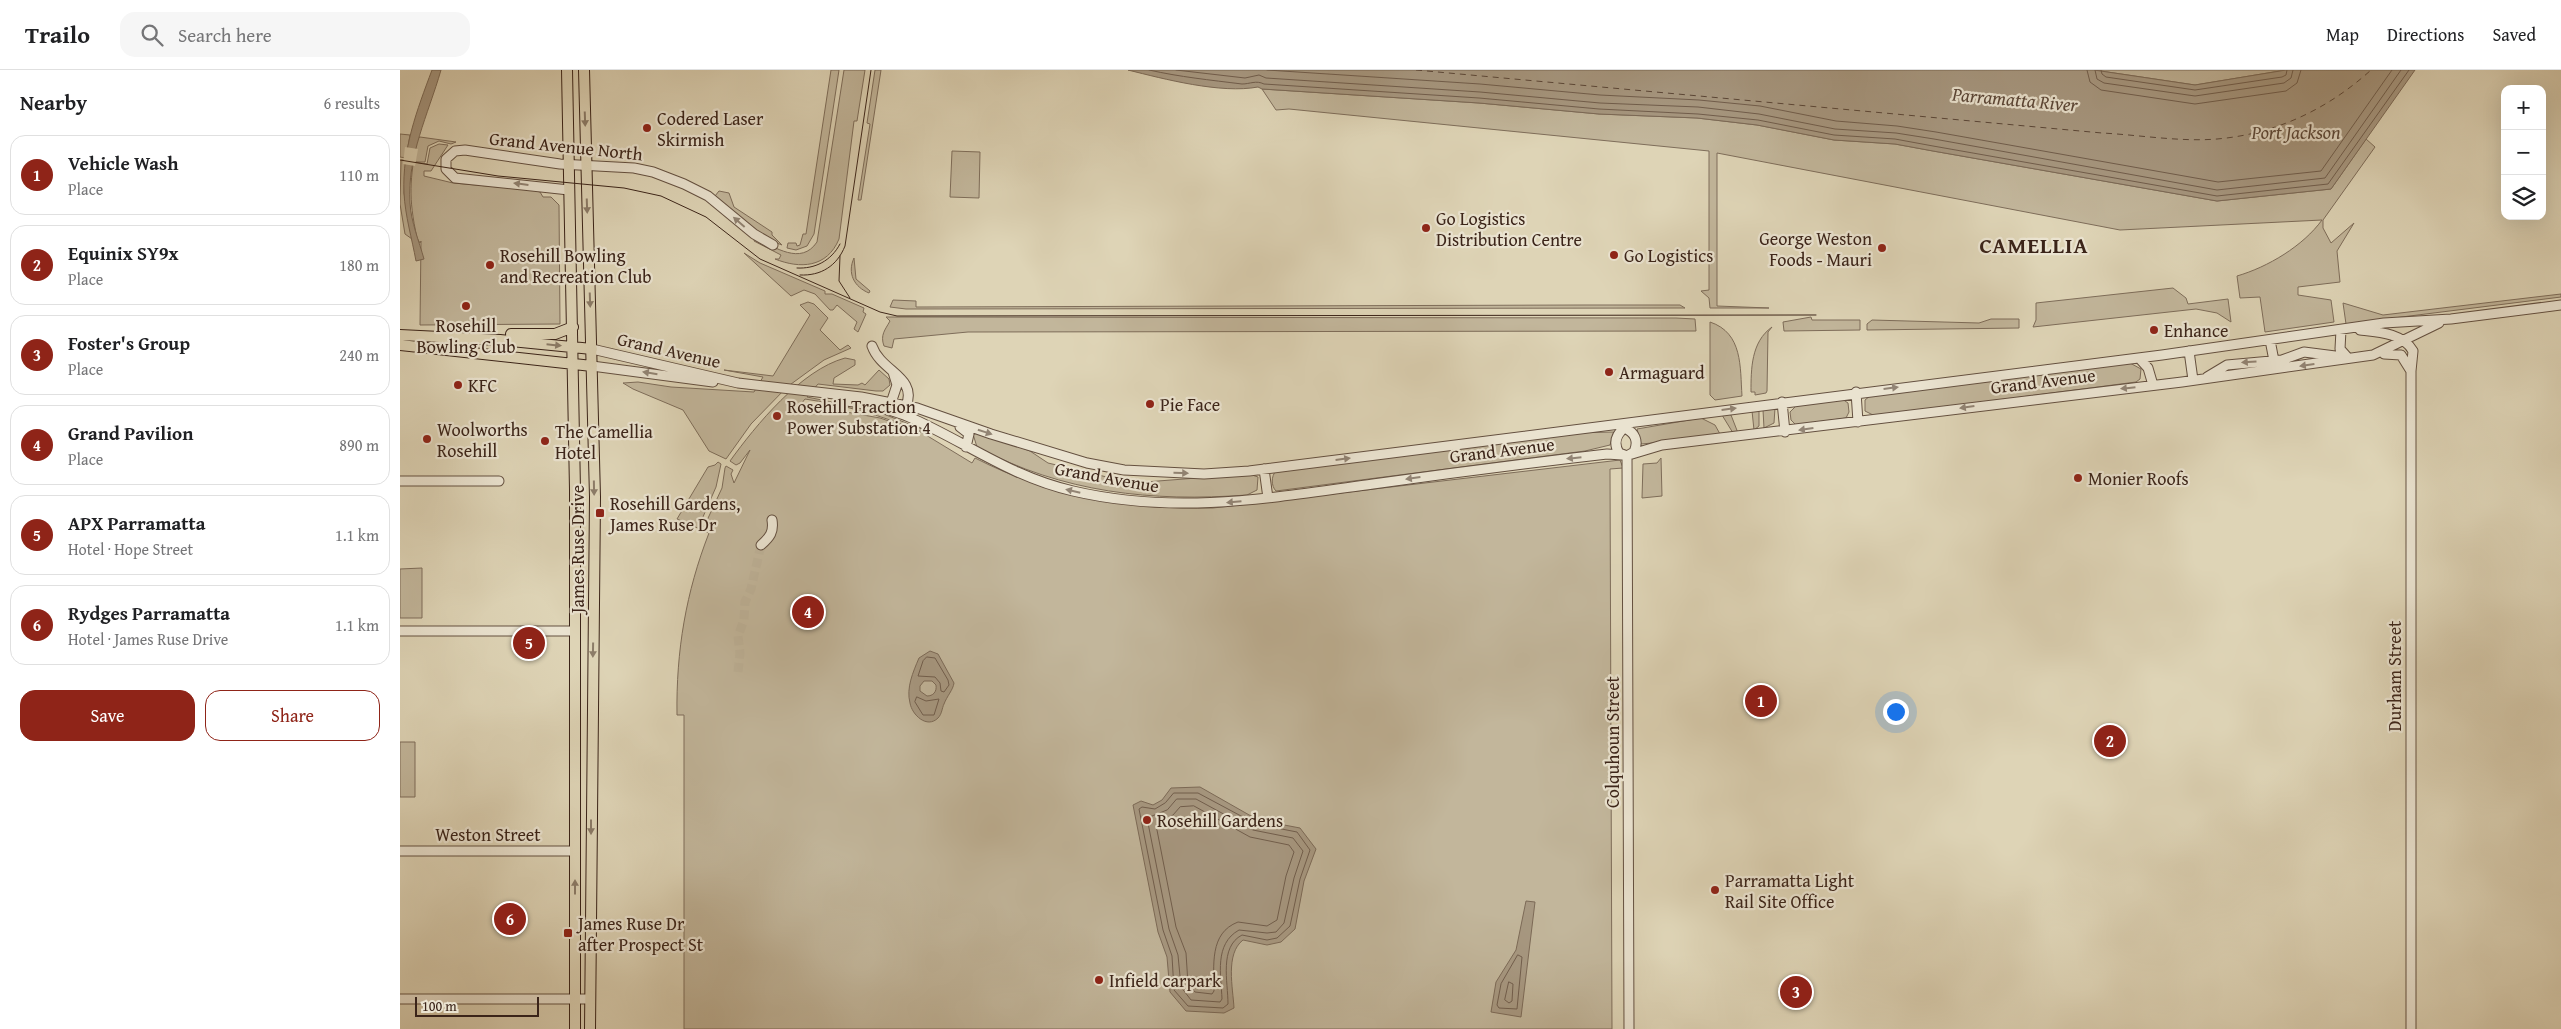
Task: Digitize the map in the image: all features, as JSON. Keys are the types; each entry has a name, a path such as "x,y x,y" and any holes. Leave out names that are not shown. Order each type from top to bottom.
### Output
{"main road":[{"name":"James Ruse Drive","path":"566,70 574,347 576,1029"},
{"name":"James Ruse Drive","path":"584,70 595,497 590,1029"},
{"path":"478,339 496,334 555,334 573,327"},
{"path":"400,335 478,339 592,349"},
{"path":"400,345 592,366"}],"street":[{"name":"Grand Avenue North","path":"569,190 455,178 449,174 445,163 450,154 465,150 569,165 643,169 684,184 708,196 754,234 773,244"},
{"name":"Grand Avenue","path":"592,366 698,381 754,384 892,402 931,412 1054,454 1124,470 1204,474 1264,469 1856,392 2139,358 2387,323 2451,319 2561,305"},
{"name":"Grand Avenue","path":"812,392 896,413 1026,478 1073,491 1113,498 1164,504 1209,504 1268,498 1504,466 1607,454 1627,455 1662,445 1785,432 2198,380 2275,365 2373,355 2424,329 2451,319"},
{"path":"2351,358 2340,349 2344,329 2383,333 2403,341 2411,348 2413,359"},
{"name":"Durham Street","path":"2410,1029 2411,371 2416,339 2424,329"},
{"path":"2270,340 2275,365 2308,351 2351,358"},
{"path":"872,346 880,362 893,372 907,386 909,394 906,406 896,413 892,402 897,385 893,372"},
{"name":"Grand Avenue","path":"592,349 738,383"},
{"path":"2189,351 2198,380"},
{"path":"2373,355 2398,354 2406,360 2411,371"},
{"path":"2139,358 2148,368 2153,385"},
{"path":"1856,392 1858,422"},
{"path":"1782,402 1785,432"},
{"path":"931,412 964,429 969,436 966,447"},
{"name":"Grand Avenue","path":"1565,431 1624,428 1697,413"},
{"path":"1624,428 1633,433 1636,439 1636,447 1627,455 1617,449 1616,441 1624,428"},
{"name":"Colquhoun Street","path":"1627,455 1629,1029"},
{"path":"1264,469 1268,498"},
{"path":"400,481 498,481"},
{"path":"761,545 769,538 773,528 772,520"},
{"path":"400,630 575,631"},
{"name":"Weston Street","path":"400,850 575,851"},
{"path":"400,999 590,999"}],"shaded area":[{"path":"831,70 839,70 814,234 807,246 796,250 787,248 788,243 800,245 803,234 806,234"},
{"path":"844,70 865,70 857,121 854,121 839,239 834,249 827,256 812,264 794,264 775,259 779,259 781,255 754,241 755,238 779,250 796,254 811,249 817,242"},
{"path":"875,70 881,70 861,200 858,200 870,124 867,123"},
{"path":"2094,70 2286,70 2195,85"},
{"path":"1262,89 1479,103 1599,114 1697,118 1757,125 1834,140 1895,144 2217,201 2331,189 2366,139 2375,147 2323,220 2323,228 2331,243 2354,223 2337,251 2340,282 2298,287 2298,295 2331,300 2334,322 2265,332 2260,297 2240,298 2237,276 2273,261 2295,247 2322,220 2120,230 1717,153 1717,306 1769,308 1710,308 1709,298 1701,291 1709,290 1709,151 1289,109 1276,110"},
{"path":"400,134 410,135 406,158 400,157"},
{"name":"Rosehill Bowling and Recreation Club","path":"420,137 456,142 451,144 439,141 428,146 425,162 415,162 427,164 430,148 439,144 448,145 431,171 424,171 424,176 453,183 533,190 540,192 543,197 551,197 559,205 560,324 420,325 421,241 420,243 417,238 414,223 411,188 417,139"},
{"path":"952,151 980,152 979,198 950,197"},
{"path":"401,160 406,160 404,193 412,239 405,234 400,204"},
{"path":"719,191 729,193 734,207 772,232 772,235 782,245 769,240 725,207 715,196"},
{"path":"744,253 760,263 825,291 825,294 832,294 864,308 863,312 866,314 858,332 854,329 857,322 837,305 833,310 830,310 815,294 804,290 791,296"},
{"path":"854,258 856,279 870,291 869,293 859,287 853,279 851,269"},
{"path":"2173,288 2186,298 2188,304 2228,299 2231,322 2217,313 2196,309 2033,327 2036,320 2036,303"},
{"path":"2561,294 2561,297 2346,324 2343,303 2383,315"},
{"path":"893,300 916,301 916,307 1680,305 1685,308 906,309 890,307"},
{"path":"808,302 814,304 828,318 820,330 840,350 848,345 851,348 824,360 787,387 751,424 726,459 709,451 683,410 623,383 638,382 671,387 754,392 763,377 724,370 773,376 810,315 800,305"},
{"path":"886,317 1676,318 1695,319 1696,331 968,332 894,339 892,348 884,346 883,342 884,333 890,321"},
{"path":"1811,317 1812,320 1860,320 1860,330 1784,331 1783,322"},
{"path":"1991,319 2019,319 2019,328 1867,330 1867,324 1872,320 1979,323"},
{"path":"1710,322 1721,327 1729,334 1738,352 1742,396 1715,400 1710,395"},
{"path":"1772,327 1768,332 1767,391 1766,393 1755,395 1755,392 1751,392 1751,374 1756,348 1765,333"},
{"name":"Rosehill Gardens","path":"845,358 855,360 855,365 834,378 833,384 858,385 862,383 865,385 879,370 889,379 890,385 883,391 876,391 818,384 807,397 876,411 924,430 920,431 877,416 834,404 805,399 801,404 880,418 921,432 972,463 975,458 1003,471 1061,491 1121,503 1182,508 1213,508 1620,460 1623,468 1610,469 1612,1029 684,1029 684,715 677,715 678,668 684,622 694,577 709,533 677,519 708,467 718,462 721,464 716,487 699,526 703,529 722,488 726,466 733,470 731,474 734,483 750,450 740,463 736,465 730,461 753,431 796,386 828,364"},
{"path":"2130,363 2141,369 2140,379 2136,382 1875,416 1865,411 1865,400 1870,396"},
{"path":"1842,399 1848,403 1849,412 1846,418 1796,425 1791,420 1790,412 1797,405"},
{"path":"1775,408 1774,423 1764,428 1763,410"},
{"path":"1752,411 1759,411 1759,426 1754,430"},
{"path":"1722,415 1731,415 1738,433 1733,433"},
{"path":"1701,418 1715,425 1720,434 1696,439 1641,444 1637,429"},
{"path":"974,430 1030,451 1048,463 1111,478 1145,482 1249,474 1258,477 1257,490 1247,495 1177,497 1109,491 1075,484 1009,463 977,447 972,431"},
{"path":"1614,432 1610,445 1585,451 1276,491 1272,484 1272,478 1276,471 1571,433"},
{"path":"1661,458 1662,496 1642,498 1643,464 1657,463"},
{"path":"422,568 422,618 400,618 400,569"},
{"path":"400,742 415,742 415,797 400,797"}],"water":[{"path":"432,70 441,70 419,136 410,186 412,217 424,259 416,261 404,193 405,161 412,130"},
{"name":"Port Jackson","path":"1128,70 2094,70 2195,85 2286,70 2415,70 2331,189 2217,201 1895,144 1834,140 1757,125 1697,118 1599,114 1479,103 1262,89 1258,87 1227,89"},
{"path":"930,651 938,654 954,683 938,718 929,722 917,716 911,708 909,697 911,680 919,658","holes":["924,681 932,681 936,685 936,690 933,694 927,696 920,691 920,686"]},
{"path":"1200,787 1258,820 1300,828 1316,849 1304,881 1295,929 1281,942 1267,945 1243,940 1237,946 1231,972 1234,1008 1224,1013 1186,1011 1170,992 1167,957 1158,932 1133,805 1141,801 1153,805 1162,800 1171,788"},
{"path":"1526,901 1535,902 1521,1017 1491,1012 1496,982 1516,950"}],"pier":[{"path":"405,147 418,149 415,166 403,164"}],"ferry route":[{"path":"1416,70 2102,133 2203,140 2260,132 2300,117 2337,97 2371,70"}],"tunnel":[{"path":"738,672 740,653 738,636 744,620 745,602 751,589 761,545"}],"tram line":[{"path":"800,275 821,272 838,259 845,246 871,70"},
{"path":"400,160 498,176 624,188 661,196 706,217 760,259 880,312 897,316 1816,315"},
{"path":"797,268 810,267 822,263 832,255 840,244"},
{"path":"840,256 839,281 850,298"}],"place":[{"name":"Codered Laser Skirmish","path":"647,128"},
{"name":"Go Logistics Distribution Centre","path":"1426,228"},
{"name":"George Weston Foods - Mauri","path":"1882,248"},
{"name":"Go Logistics","path":"1614,255"},
{"name":"Rosehill Bowling and Recreation Club","path":"490,265"},
{"name":"Rosehill Bowling Club","path":"466,306"},
{"name":"Enhance","path":"2154,330"},
{"name":"Armaguard","path":"1609,372"},
{"name":"KFC","path":"458,385"},
{"name":"Pie Face","path":"1150,404"},
{"name":"Rosehill Traction Power Substation 4","path":"777,416"},
{"name":"Woolworths Rosehill","path":"427,439"},
{"name":"The Camellia Hotel","path":"545,441"},
{"name":"Monier Roofs","path":"2078,478"},
{"name":"Rosehill Gardens, James Ruse Dr","path":"600,513"},
{"name":"Grand Pavilion","path":"808,612"},
{"name":"APX Parramatta","path":"529,643"},
{"name":"Vehicle Wash","path":"1761,701"},
{"name":"Equinix SY9x","path":"2110,741"},
{"name":"Rosehill Gardens","path":"1147,820"},
{"name":"Parramatta Light Rail Site Office","path":"1715,890"},
{"name":"Rydges Parramatta","path":"510,919"},
{"name":"James Ruse Dr after Prospect St","path":"568,933"},
{"name":"Infield carpark","path":"1099,980"},
{"name":"Foster's Group","path":"1796,992"}],"district":[{"name":"CAMELLIA","path":"2034,245"}],"water label":[{"name":"Parramatta River","path":"2015,99"}]}
